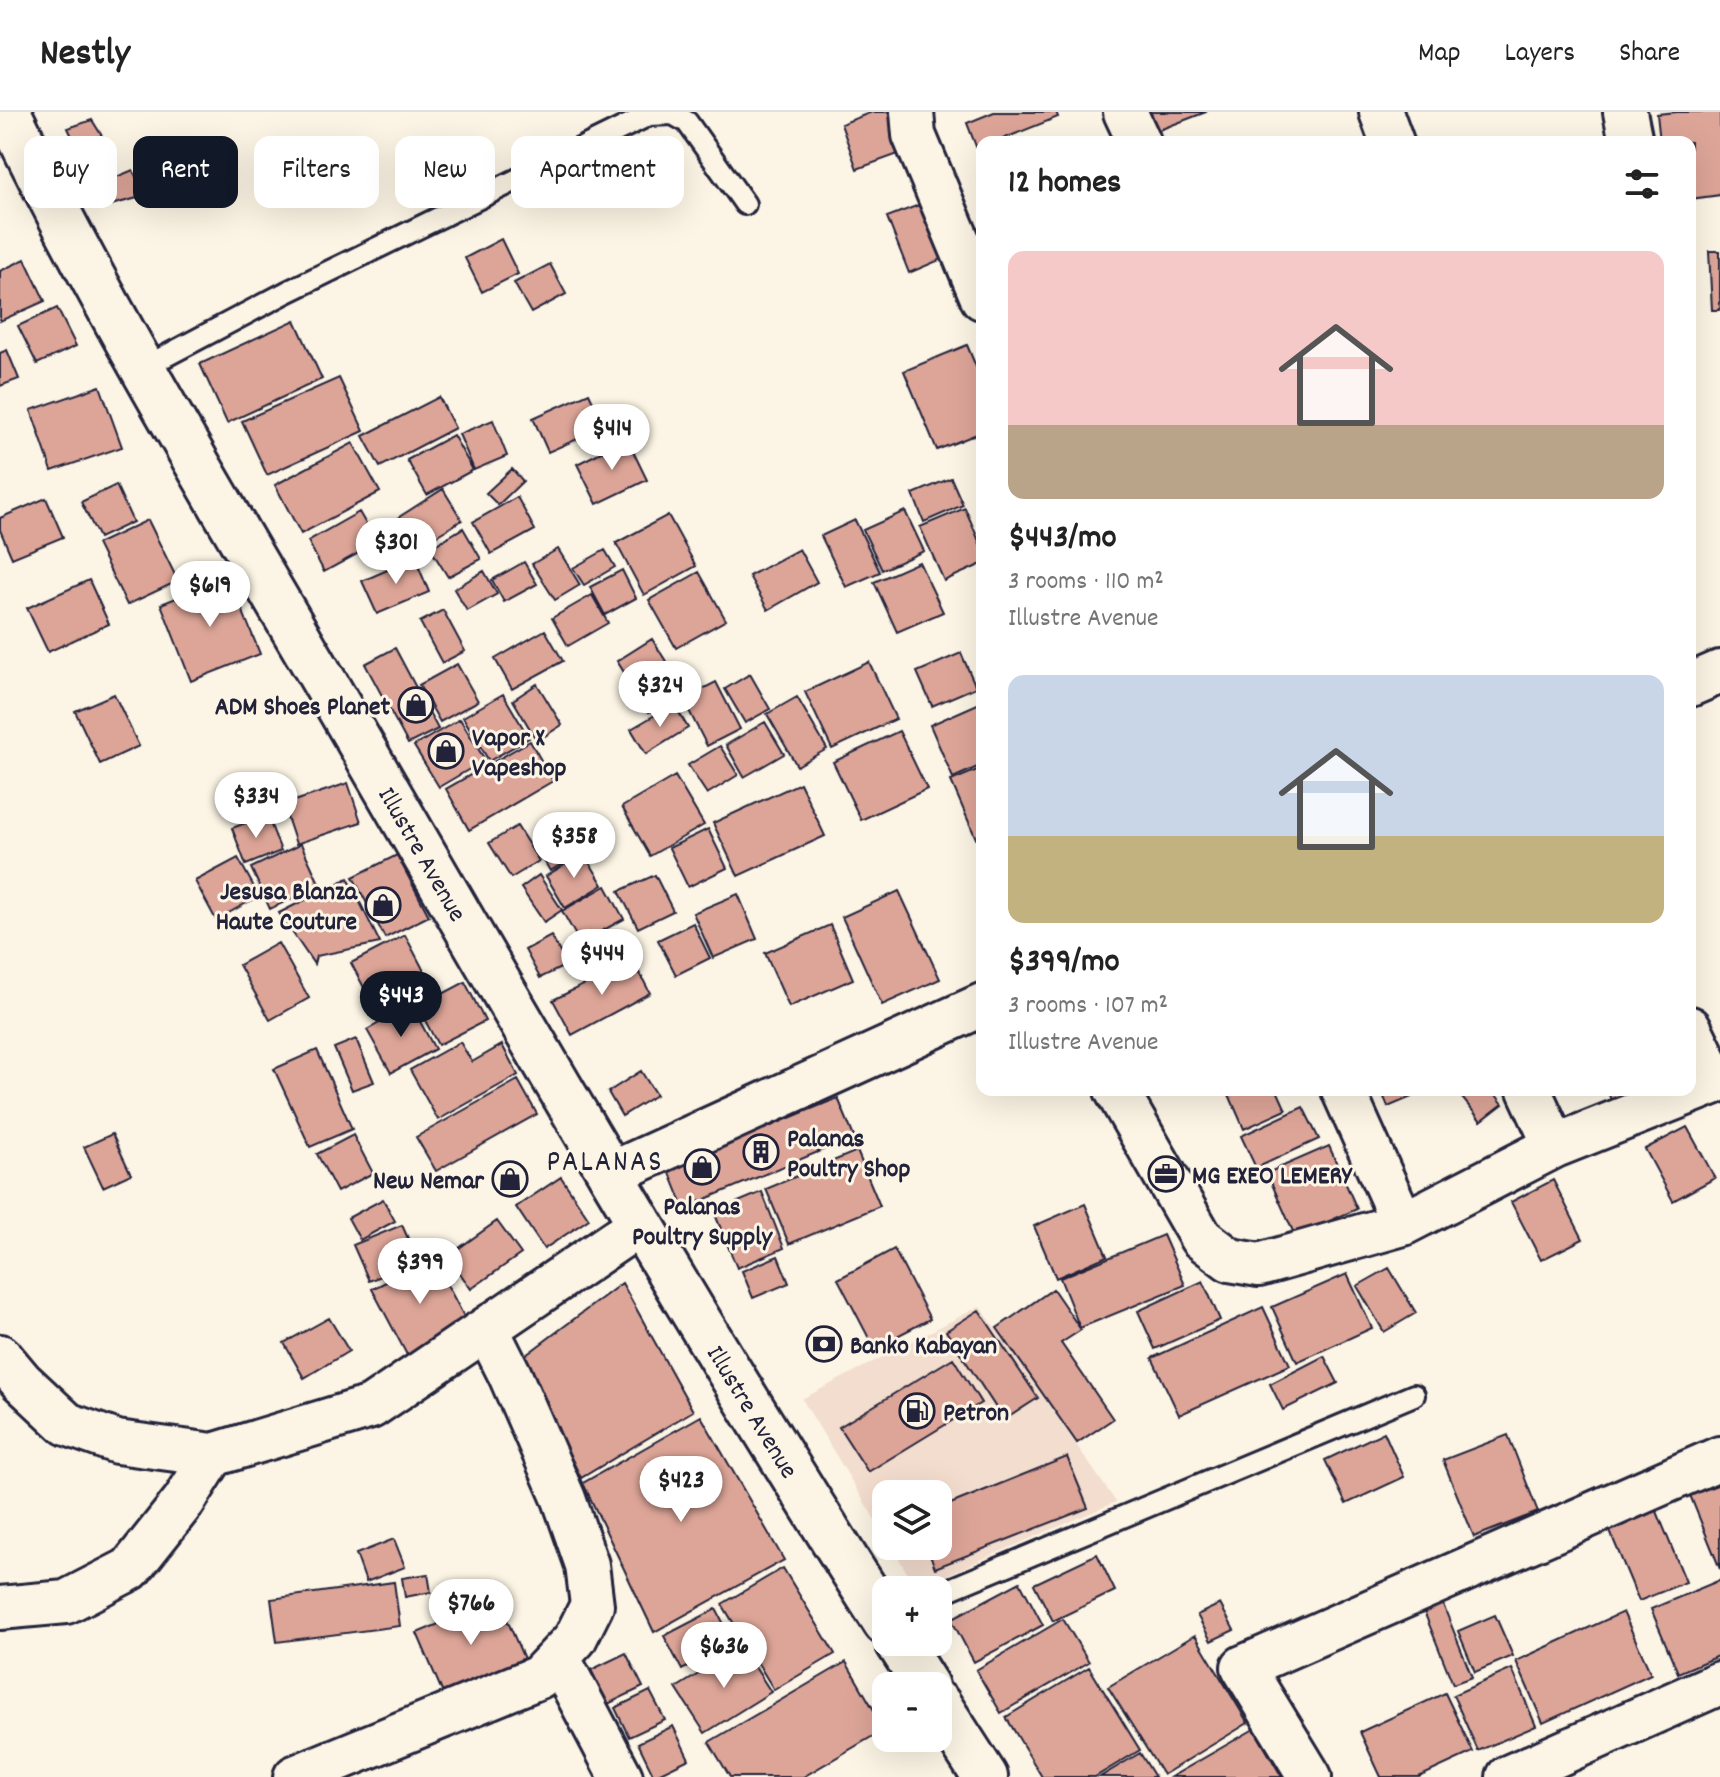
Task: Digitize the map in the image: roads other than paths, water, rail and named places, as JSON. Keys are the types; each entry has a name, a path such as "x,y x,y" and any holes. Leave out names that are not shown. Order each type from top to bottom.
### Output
{"main road":[{"name":"Illustre Avenue","path":"8,112 53,205 143,368 639,1225 872,1599"},
{"path":"952,1726 985,1777"}],"street":[{"path":"912,112 914,135 976,284"},
{"path":"1125,112 1136,136"},
{"path":"1381,112 1390,136"},
{"path":"1625,112 1630,136"},
{"path":"1696,682 1720,672"},
{"path":"610,1174 976,1008"},
{"path":"1696,1039 1718,1080 1696,1089"},
{"path":"1119,1096 1201,1238 1230,1260 1259,1265 1403,1224 1555,1146 1678,1096"},
{"path":"1346,1096 1403,1224"},
{"path":"1532,1096 1555,1146"},
{"path":"0,1356 21,1381 67,1424 117,1442 213,1455 371,1407 639,1225"},
{"path":"295,1777 539,1677 575,1639 592,1605 587,1565 564,1499 487,1329"},
{"path":"0,1608 66,1602 130,1569 184,1501 213,1455"},
{"path":"1310,1777 1243,1667 1720,1458"},
{"path":"558,1657 621,1777"},
{"path":"1508,1777 1720,1683"}],"lane":[{"path":"143,368 287,292 649,115 673,114 687,122 745,204"},
{"path":"952,1588 1414,1395"}],"place":[{"name":"ADM Shoes Planet","path":"416,705"},
{"name":"Vapor X Vapeshop","path":"446,751"},
{"name":"Jesusa Blanza Haute Couture","path":"383,905"},
{"name":"Palanas Poultry Shop","path":"761,1152"},
{"name":"Palanas Poultry Supply","path":"702,1167"},
{"name":"MG EXEO LEMERY","path":"1166,1174"},
{"name":"New Nemar","path":"510,1179"},
{"name":"Banko Kabayan","path":"824,1344"},
{"name":"Petron","path":"917,1411"}],"district":[{"name":"PALANAS","path":"605,1160"}]}
